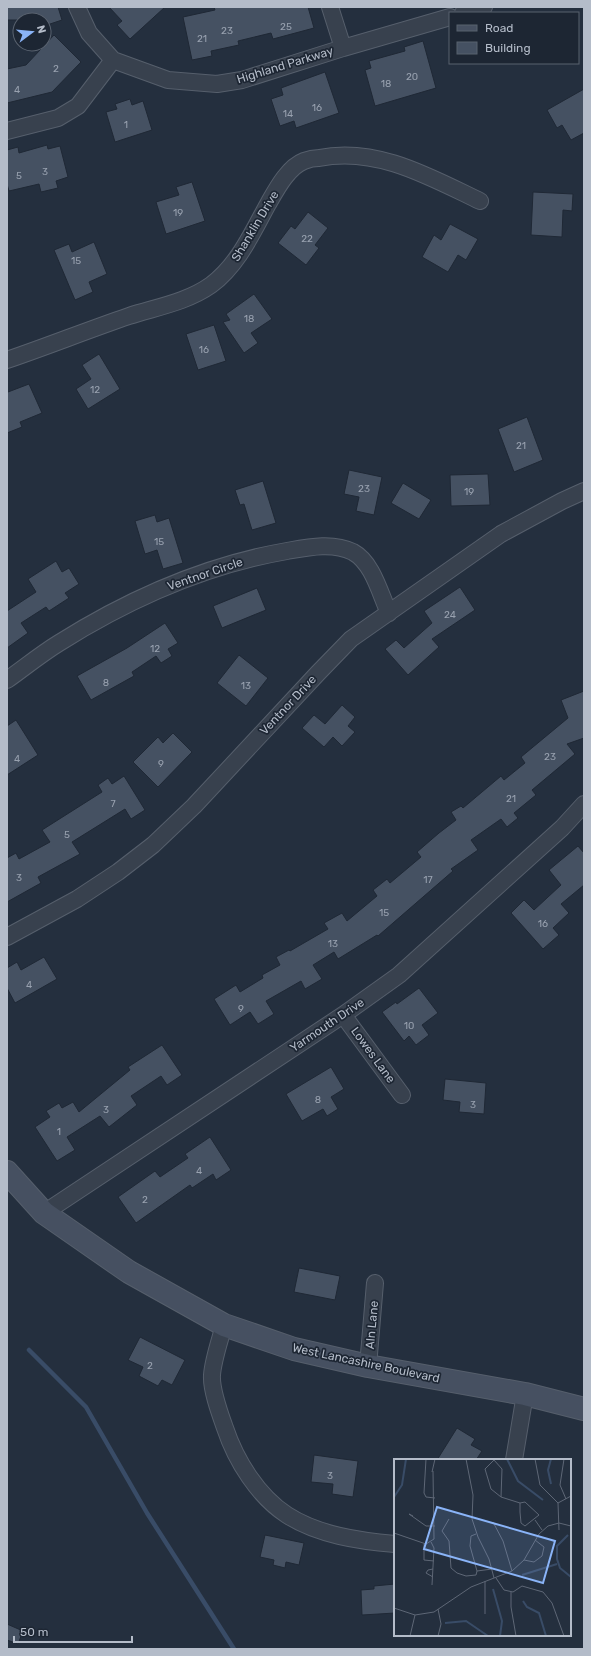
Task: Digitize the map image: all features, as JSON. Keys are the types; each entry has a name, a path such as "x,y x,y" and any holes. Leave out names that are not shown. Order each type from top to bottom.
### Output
{"main road":[{"name":"West Lancashire Boulevard","path":"7,1172 44,1213 129,1272 224,1325 294,1349 368,1366 525,1394 584,1409"}],"street":[{"name":"Highland Parkway","path":"77,7 89,33 113,60 168,80 216,84 242,80 343,48 449,17"},
{"path":"330,7 343,48"},
{"path":"466,12 484,7"},
{"path":"7,131 58,118 78,106 113,60"},
{"name":"Shanklin Drive","path":"7,360 131,316 184,300 199,293 234,262 278,187 288,173 304,161 329,156 356,156 391,162 427,176 480,200"},
{"name":"Ventnor Drive","path":"7,937 77,899 118,872 153,845 194,806 351,639 389,614 501,534 562,501 584,491"},
{"name":"Ventnor Circle","path":"7,680 57,644 104,616 135,600 167,586 215,569 264,555 326,546 339,547 353,552 363,560 370,570 389,614"},
{"name":"Yarmouth Drive","path":"44,1213 343,1015 399,975 562,828 584,804"},
{"name":"Lowes Lane","path":"343,1015 402,1095"},
{"name":"Aln Lane","path":"368,1366 375,1283"},
{"path":"224,1325 212,1376 217,1406 228,1436 256,1486 287,1515 315,1528 374,1542 394,1544"},
{"path":"514,1459 525,1394"}],"building":[{"path":"7,7 58,7 62,20 52,23 52,12 12,12 12,20 7,20"},
{"path":"109,7 165,7 130,39 117,25 122,21"},
{"path":"214,7 308,7 314,28 273,39 271,33 238,41 239,45 211,51 212,56 192,60 183,17 215,10"},
{"path":"54,35 81,62 52,92 7,103 7,69 26,65 38,52 52,52 52,37"},
{"path":"423,41 436,88 375,106 365,70 371,68 369,61 405,51 404,47"},
{"path":"325,72 339,113 296,128 294,121 280,126 271,99 283,95 281,88"},
{"path":"584,89 584,133 571,140 562,125 557,128 547,110"},
{"path":"130,99 132,105 143,101 152,130 115,142 106,112 117,109 115,104"},
{"path":"47,145 48,149 60,146 68,177 56,181 58,188 41,192 39,184 9,191 7,184 7,150 18,147 19,153"},
{"path":"192,182 205,221 166,234 156,202 179,195 176,187"},
{"path":"533,192 573,194 572,211 563,210 562,237 531,235"},
{"path":"308,212 328,228 315,245 319,248 306,265 278,243 291,226 295,229"},
{"path":"450,224 478,239 466,260 458,255 448,272 422,257 434,235 441,240"},
{"path":"94,242 107,274 89,282 93,292 75,300 54,250 69,244 72,252"},
{"path":"254,294 272,319 251,333 258,343 244,353 223,322 230,320 226,314"},
{"path":"214,325 226,361 198,370 186,334"},
{"path":"99,354 120,389 88,409 76,389 91,379 82,365"},
{"path":"29,384 42,413 20,422 22,427 7,433 7,391 8,392"},
{"path":"527,417 543,460 514,472 498,429"},
{"path":"349,470 382,477 374,515 356,511 359,497 344,494"},
{"path":"488,474 490,505 451,506 450,475"},
{"path":"263,481 276,523 252,530 244,504 240,505 235,490"},
{"path":"403,483 431,500 419,519 391,503"},
{"path":"155,515 157,522 169,518 183,563 163,569 157,550 145,554 135,521"},
{"path":"56,561 62,572 69,568 79,584 65,593 69,598 49,611 46,607 21,623 28,633 7,648 7,611 36,592 28,579"},
{"path":"460,587 475,610 432,639 439,647 408,675 385,649 396,640 404,648 432,623 424,611"},
{"path":"257,588 266,610 222,628 213,606"},
{"path":"165,623 178,643 168,649 172,656 161,663 156,656 132,672 134,676 91,700 77,676 127,648"},
{"path":"239,655 268,678 246,706 217,683"},
{"path":"584,691 584,738 567,744 575,754 532,790 536,795 514,813 518,818 507,827 501,819 471,840 478,850 451,869 453,871 378,936 377,935 338,959 334,952 313,965 322,979 305,989 301,981 266,1001 274,1014 258,1024 250,1012 230,1025 214,999 236,985 240,992 263,978 262,975 280,965 276,957 289,950 290,951 328,929 324,923 342,913 347,921 377,896 373,890 387,879 390,883 421,857 417,852 456,820 451,812 461,806 463,808 501,776 504,780 525,763 521,757 568,718 561,700"},
{"path":"342,705 355,717 348,726 355,732 342,746 333,737 324,747 302,728 314,715 325,724"},
{"path":"16,720 38,755 7,775 7,726"},
{"path":"173,733 192,752 158,787 133,762 158,737 163,743"},
{"path":"124,776 145,810 131,819 125,809 72,842 80,854 38,877 41,883 7,902 7,858 16,853 19,859 50,842 42,830 102,792 98,785 108,778 112,784"},
{"path":"578,846 584,853 584,885 561,904 569,913 553,928 559,935 543,949 511,913 524,900 534,910 561,885 549,870"},
{"path":"44,957 57,979 15,1003 7,988 7,968 17,962 21,970"},
{"path":"419,988 438,1013 422,1025 429,1035 416,1045 409,1036 404,1041 382,1012 396,1002 397,1004"},
{"path":"162,1045 182,1075 167,1085 161,1076 131,1096 137,1105 109,1127 100,1116 67,1137 75,1150 57,1161 35,1127 50,1117 46,1111 59,1103 62,1108 73,1102 79,1112 130,1070 128,1067"},
{"path":"331,1067 344,1089 331,1097 338,1109 327,1116 323,1109 302,1121 286,1094"},
{"path":"445,1079 486,1083 484,1114 459,1112 460,1102 443,1100"},
{"path":"210,1137 231,1170 216,1180 213,1174 192,1188 190,1185 136,1223 118,1197 155,1171 160,1177 188,1158 185,1154"},
{"path":"299,1268 340,1276 335,1300 294,1292"},
{"path":"140,1337 185,1360 172,1385 162,1380 158,1386 139,1376 143,1367 128,1360"},
{"path":"457,1428 475,1439 471,1445 482,1451 477,1459 438,1459"},
{"path":"314,1455 358,1461 353,1497 332,1494 333,1484 311,1482"},
{"path":"265,1535 304,1543 299,1565 286,1562 285,1568 273,1565 274,1560 260,1557"},
{"path":"394,1584 394,1613 362,1615 361,1590 374,1589 374,1586"},
{"path":"7,1624 23,1631 18,1644 7,1640"}],"waterway":[{"path":"29,1350 86,1407 147,1513 234,1649"}]}
